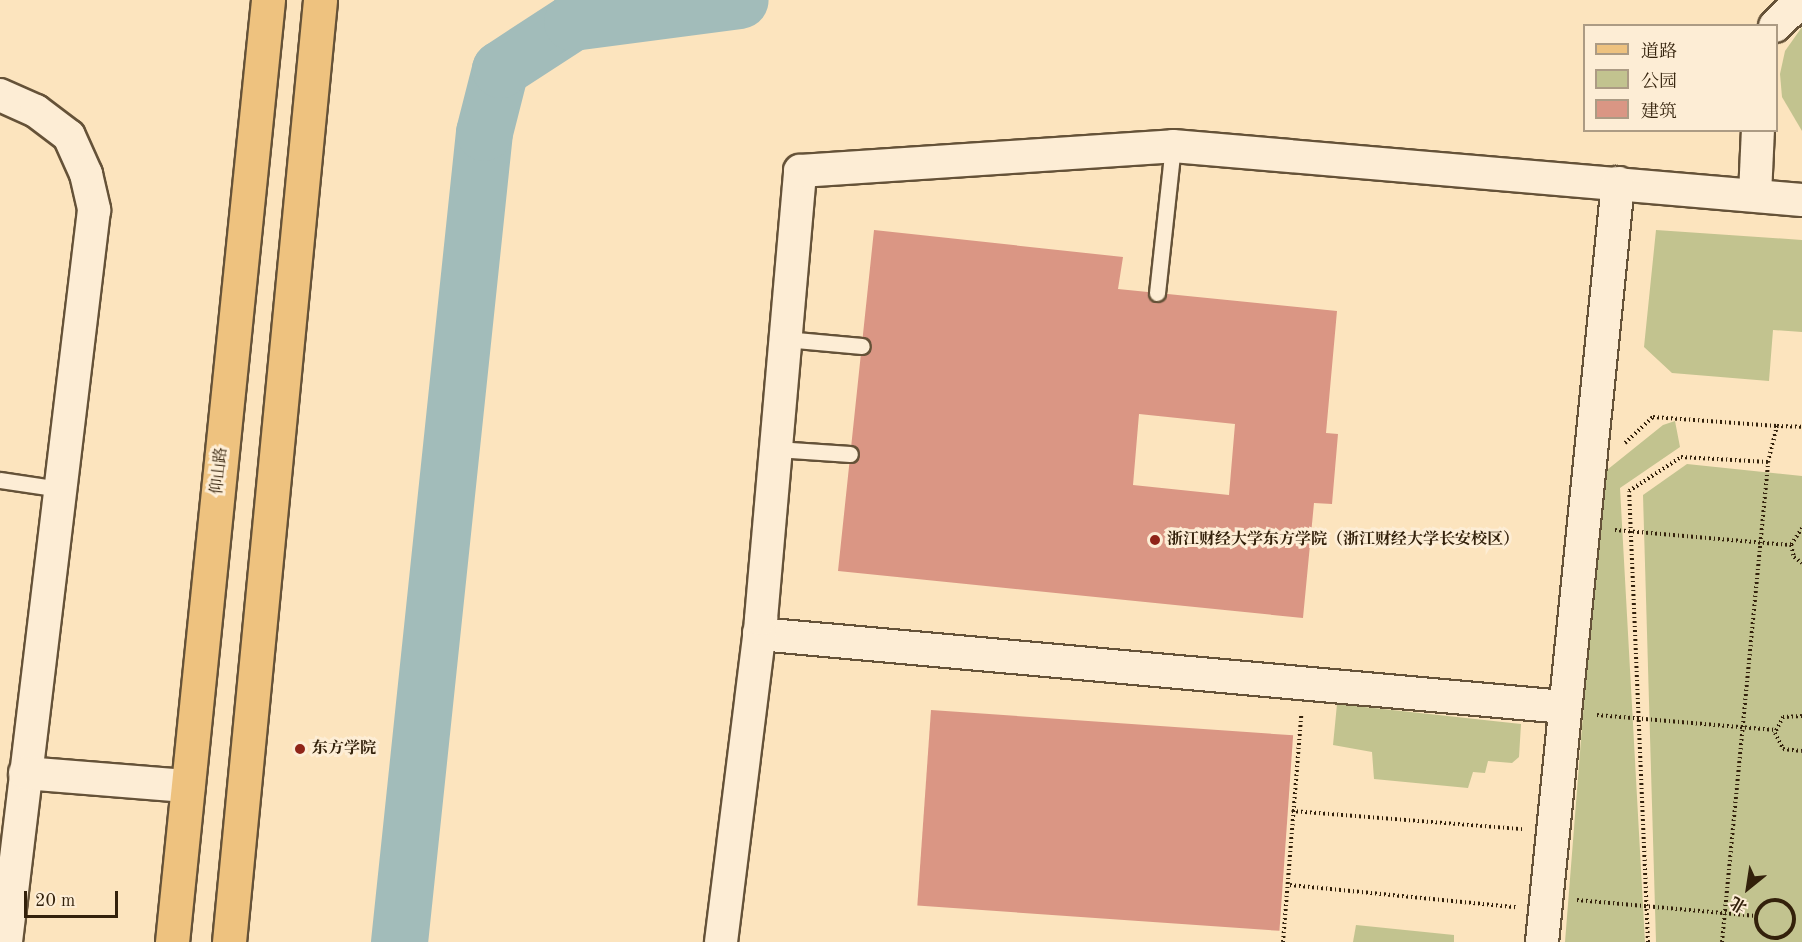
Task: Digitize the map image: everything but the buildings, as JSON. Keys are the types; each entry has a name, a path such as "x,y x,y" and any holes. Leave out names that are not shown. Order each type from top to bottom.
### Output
{"main road":[{"name":"仰山路","path":"172,942 268,0"},
{"path":"229,942 320,0"},
{"path":"314,59 334,0"}],"street":[{"path":"1777,24 1802,0"},
{"path":"0,95 36,111 69,136 86,174 94,210 6,942"},
{"path":"1755,195 1758,132"},
{"path":"721,942 759,634 800,171 1173,146 1802,200"},
{"path":"1542,942 1558,905 1553,831 1575,710 1584,527 1618,183"},
{"path":"759,634 1575,710"},
{"path":"25,773 188,786"}],"lane":[{"path":"1157,293 1173,146"},
{"path":"785,339 862,346"},
{"path":"776,449 850,454"},
{"path":"0,480 60,489"}],"path":[{"path":"1722,942 1768,462 1777,426 1802,427"},
{"path":"1648,942 1629,490 1681,457 1768,462"},
{"path":"1584,527 1791,545"},
{"path":"1802,528 1791,545 1794,557 1802,563"},
{"path":"1283,942 1290,885 1292,811 1304,683"},
{"path":"1575,710 1775,730"},
{"path":"1775,730 1783,717 1802,716"},
{"path":"1775,730 1783,749 1802,751"},
{"path":"1292,811 1553,831"},
{"path":"1290,885 1558,905 1646,906 1756,916"},
{"path":"1776,900 1788,905 1794,920 1787,935 1775,939 1763,935 1756,916 1764,903 1776,900"},
{"path":"1794,920 1802,921"}],"green space":[{"path":"1802,27 1802,131 1782,97 1780,74 1785,51"},
{"path":"1656,230 1802,240 1802,332 1773,330 1769,381 1672,373 1644,347"},
{"path":"1675,421 1680,447 1620,488 1645,942 1565,942 1602,474 1663,425"},
{"path":"1687,464 1802,476 1802,942 1656,942 1643,495"},
{"path":"1337,704 1521,724 1519,757 1512,763 1488,761 1485,773 1473,772 1468,788 1374,779 1372,752 1333,745"},
{"path":"1356,925 1454,935 1454,942 1353,942"}],"waterway":[{"path":"399,942 484,132 500,69 572,22 740,0"}],"place":[{"name":"浙江财经大学东方学院（浙江财经大学长安校区）","path":"1155,540"},
{"name":"东方学院","path":"300,749"}]}
